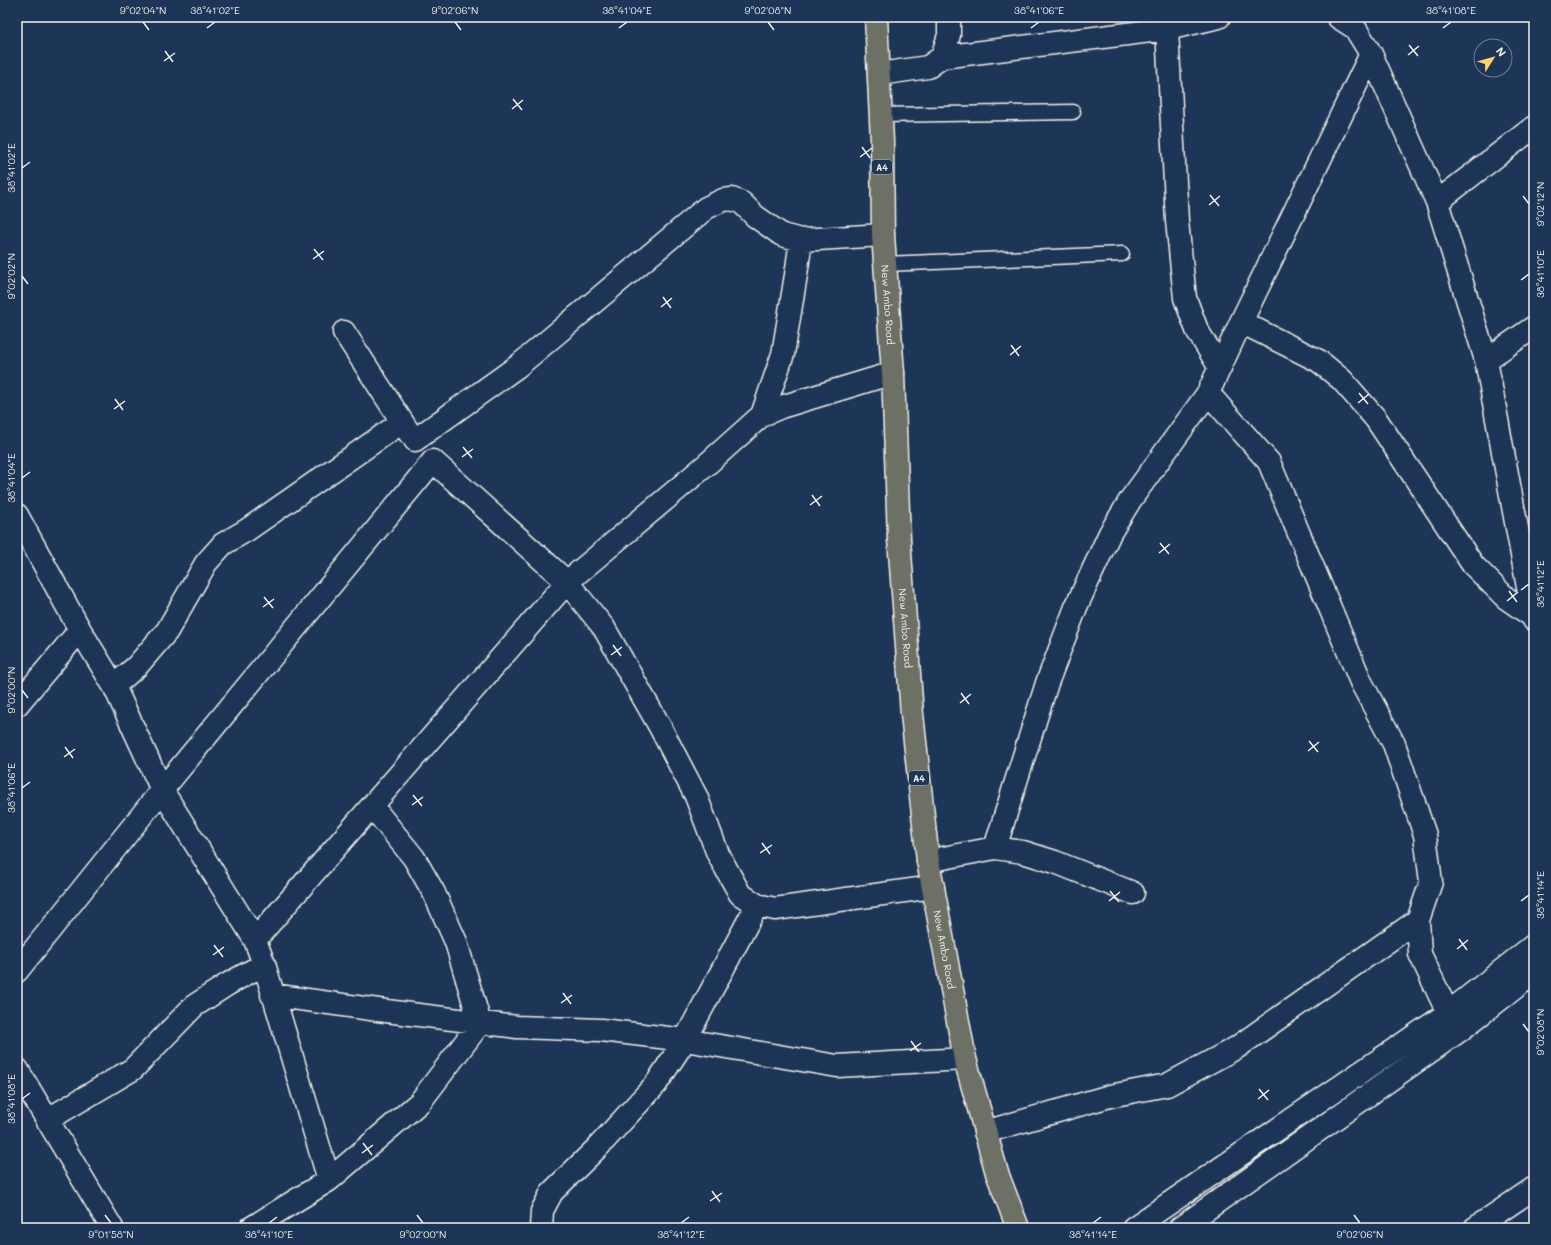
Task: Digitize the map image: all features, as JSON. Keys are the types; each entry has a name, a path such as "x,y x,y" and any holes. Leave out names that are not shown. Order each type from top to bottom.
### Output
{"main road":[{"name":"New Ambo Road","path":"876,17 881,114 883,235 893,373 899,539 912,714 928,861 965,1059 997,1173 1018,1228"}],"street":[{"path":"942,58 949,35 949,17"},
{"path":"879,74 928,67 942,58 1166,23 1219,17"},
{"path":"1351,21 1371,54 1437,202 1486,360 1513,500 1533,618"},
{"path":"1166,23 1177,221 1185,298 1198,330 1220,368"},
{"path":"994,848 1047,683 1076,606 1110,533 1131,499 1208,393 1371,54"},
{"path":"1437,202 1534,127"},
{"path":"415,440 518,366 706,208 723,200 732,198 742,203 755,216 782,235 801,240 883,235"},
{"path":"762,415 783,354 801,240"},
{"path":"1241,322 1319,361 1342,380 1376,419 1473,565 1506,598 1533,618"},
{"path":"1486,360 1534,327"},
{"path":"344,332 415,440 433,460 566,582 604,628 696,796 718,854 740,894 757,905 775,909 933,888"},
{"path":"255,940 566,582 705,466 762,415 781,407 893,373"},
{"path":"1208,393 1269,462 1361,682 1394,744 1425,835 1431,882 1418,920 1420,954 1448,1013 1459,1031"},
{"path":"114,686 137,666 167,631 206,563 223,544 254,526 402,422"},
{"path":"17,971 162,790 433,460"},
{"path":"17,515 80,630 114,686 162,790 255,940 264,964 272,995 330,1180"},
{"path":"17,705 80,630"},
{"path":"372,806 414,858 434,893 456,942 480,1023"},
{"path":"928,861 994,848 1023,852 1055,862 1133,893"},
{"path":"541,1228 542,1211 552,1192 598,1147 656,1084 685,1040 757,905"},
{"path":"985,1132 1110,1096 1167,1085 1236,1048 1418,920"},
{"path":"1133,1228 1448,1013 1534,945"},
{"path":"47,1120 133,1069 194,1006 228,984 264,964"},
{"path":"1180,1228 1459,1031 1534,973"},
{"path":"272,995 480,1023 517,1027 601,1030 685,1040 837,1066 965,1059"},
{"path":"251,1228 330,1180 420,1102 480,1023"},
{"path":"17,1069 112,1228"},
{"path":"1475,1228 1534,1188"}],"lane":[{"path":"881,114 1073,112"},
{"path":"885,264 1122,254"}]}
